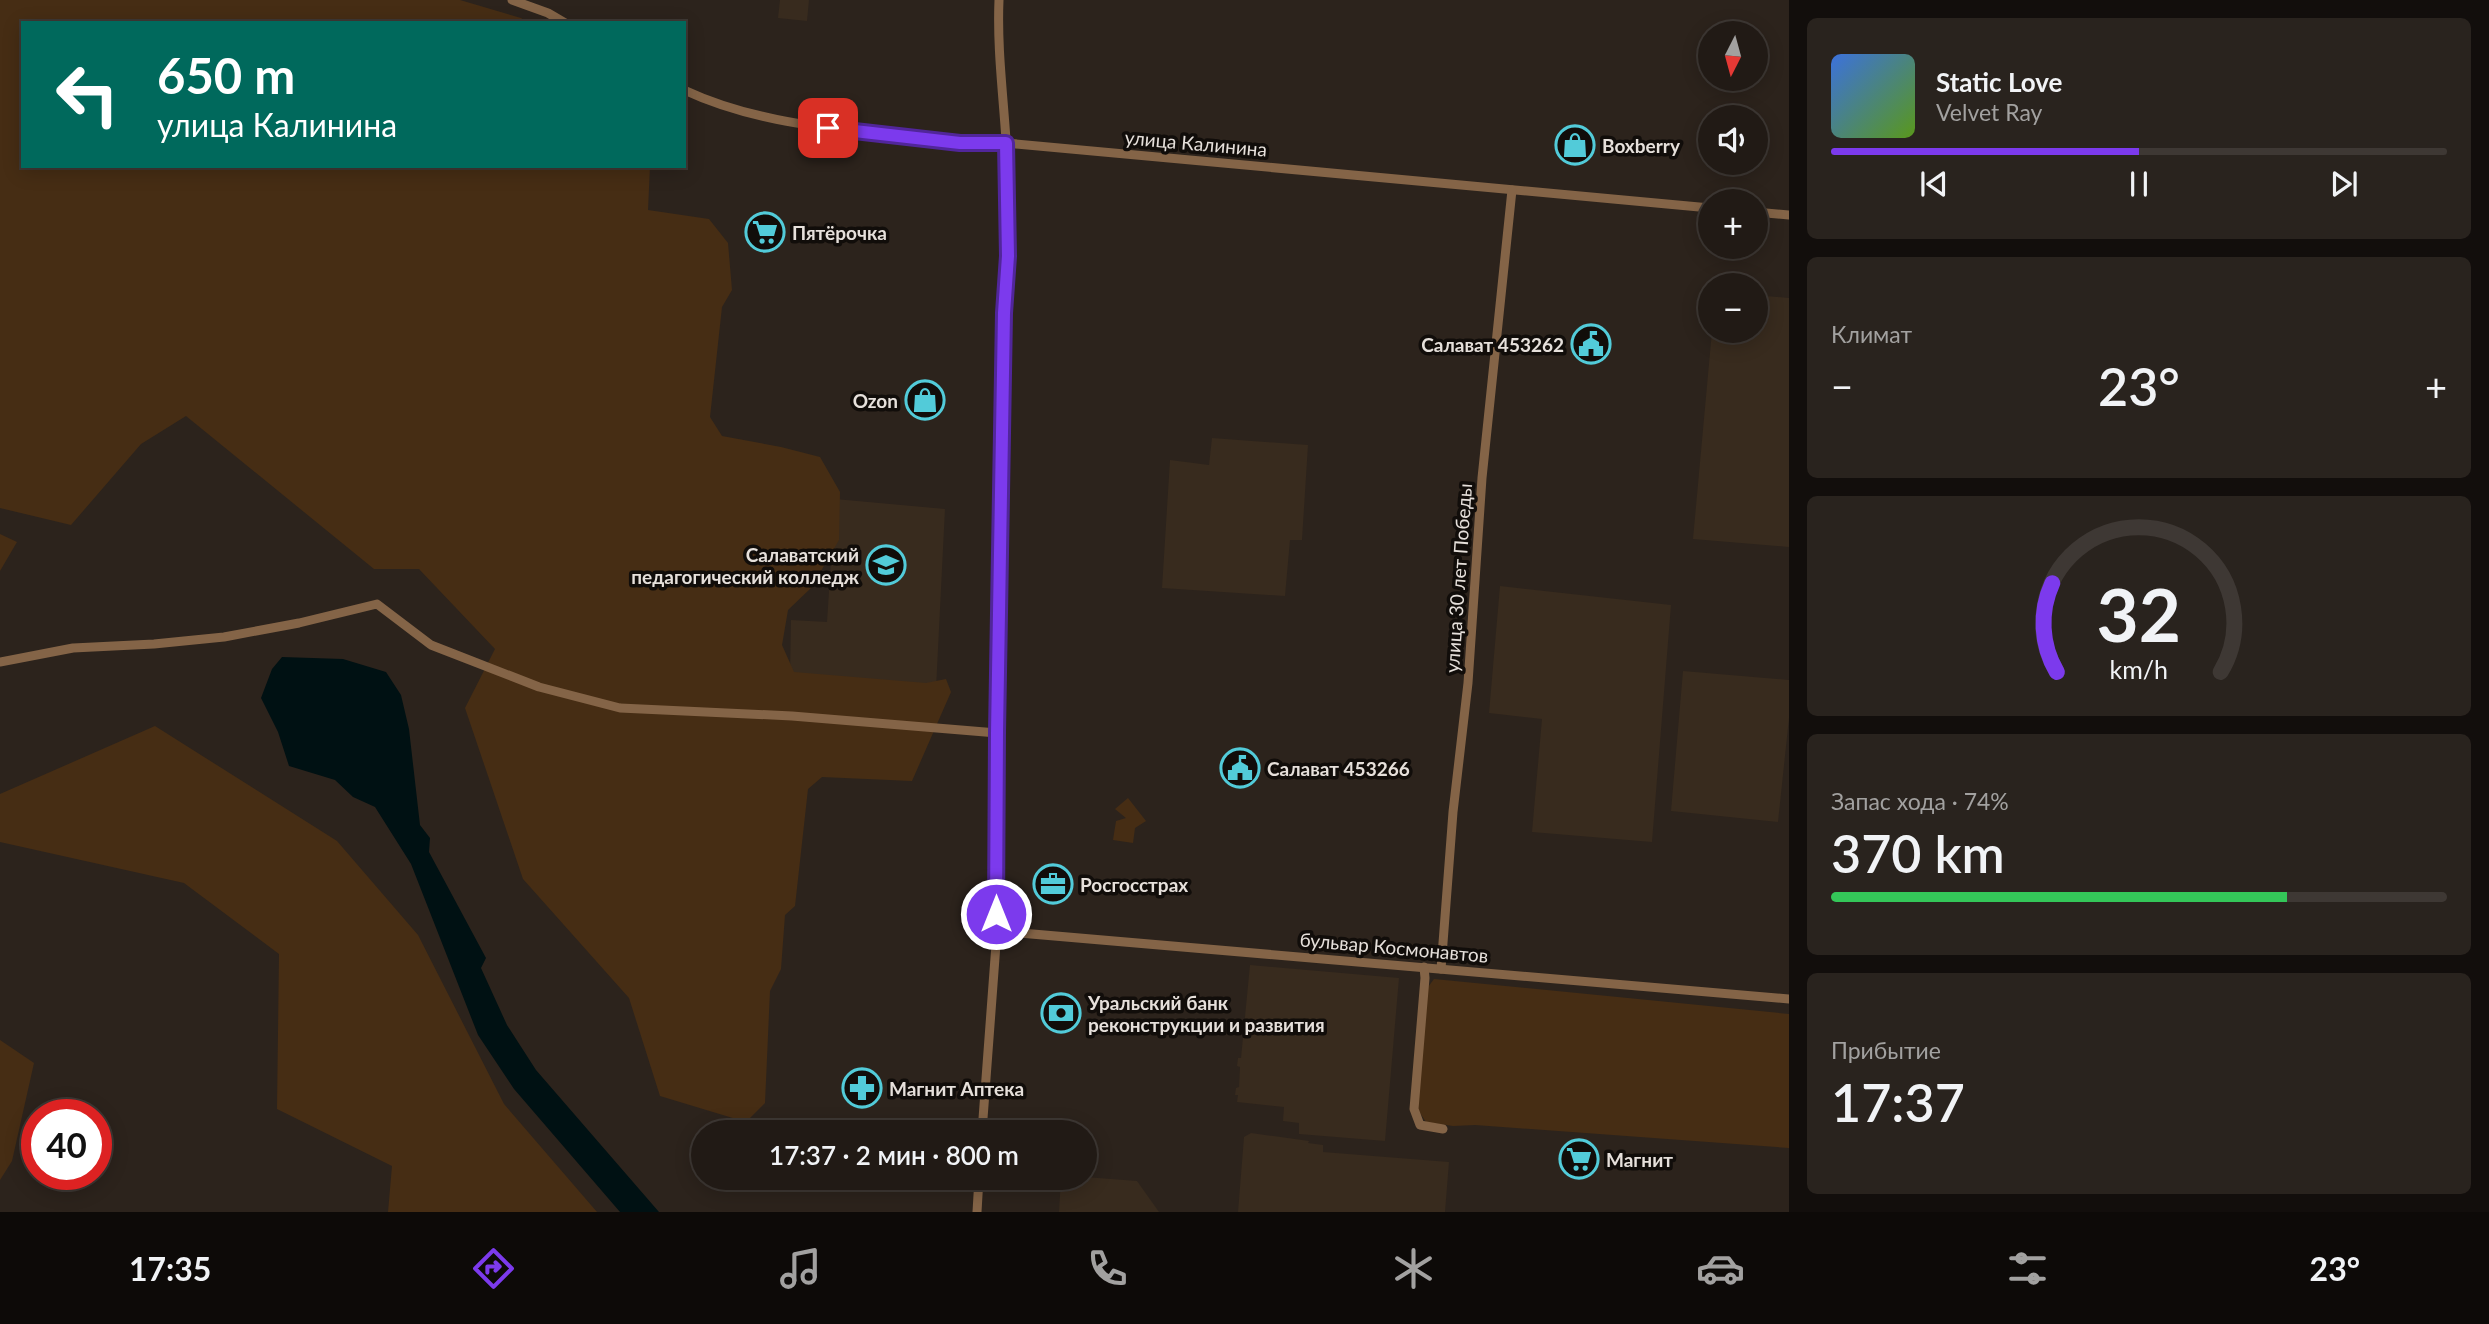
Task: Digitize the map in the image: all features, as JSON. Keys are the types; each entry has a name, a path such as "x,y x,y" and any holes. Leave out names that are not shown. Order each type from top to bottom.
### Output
{"street":[{"path":"512,0 562,21"},
{"path":"983,1120 997,931 997,733 1004,313 1008,256 1006,143 998,40 999,0"},
{"name":"улица Калинина","path":"686,91 786,123 960,143 1006,143 1698,207"},
{"name":"улица 30 лет Победы","path":"1441,969 1453,812 1468,683 1482,478 1512,190"},
{"path":"1768,213 1789,215"},
{"path":"0,662 73,648 154,645 224,637 299,623 377,604 431,645 539,687 620,708 831,719 997,733"},
{"name":"бульвар Космонавтов","path":"997,931 1789,999"},
{"path":"1424,967 1414,1109 1420,1125 1443,1129"},
{"path":"977,1212 978,1190"}],"shaded area":[{"path":"0,0 460,0 525,21 21,21 21,168 650,168 648,210 709,219 728,243 732,290 722,307 710,417 722,436 820,457 840,492 839,540 811,588 788,610 782,645 794,672 926,683 946,679 951,692 912,781 822,777 808,789 795,906 785,915 781,969 770,991 765,1103 748,1120 739,1120 660,1096 629,998 523,879 465,708 495,649 419,569 374,569 186,416 141,444 71,525 0,508"},
{"path":"780,0 809,0 807,21 778,18"},
{"path":"1768,296 1789,298 1789,547 1693,539 1711,343 1768,343"},
{"path":"1212,438 1308,445 1302,540 1290,540 1285,596 1162,588 1170,460 1209,465"},
{"name":"Салаватский педагогический колледж","path":"835,499 945,509 936,689 790,676 791,620 827,622"},
{"path":"0,534 17,542 0,571"},
{"path":"1500,586 1671,605 1652,842 1532,832 1542,719 1489,713"},
{"path":"282,657 343,659 386,672 401,695 409,729 420,825 430,838 429,852 486,958 481,968 507,1025 536,1070 659,1212 620,1212 514,1089 478,1035 411,864 375,807 353,797 335,780 289,766 278,732 261,698 272,669"},
{"path":"1683,671 1789,680 1789,718 1778,822 1671,811"},
{"path":"155,726 337,841 418,935 504,1104 597,1212 388,1212 392,1166 277,1109 279,954 184,883 0,842 0,794"},
{"path":"1128,798 1146,821 1135,828 1133,843 1113,840 1116,821 1126,818 1115,809"},
{"path":"1250,965 1399,978 1385,1141 1299,1134 1299,1123 1283,1121 1284,1107 1237,1102 1238,1095 1235,1095 1236,1088 1239,1087 1240,1067 1237,1066 1238,1058 1241,1058"},
{"path":"1434,979 1789,1014 1789,1148 1426,1122 1418,1110 1425,991"},
{"path":"0,1040 34,1063 26,1099 21,1099 21,1121 12,1161 0,1180"},
{"path":"1251,1133 1309,1141 1308,1143 1323,1145 1323,1152 1449,1162 1445,1212 1238,1212 1244,1137"},
{"path":"1097,1178 1137,1181 1159,1212 1059,1212 1060,1190 1097,1190"}],"place":[{"name":"Boxberry","path":"1575,145"},
{"name":"Пятёрочка","path":"765,232"},
{"name":"Салават 453262","path":"1591,344"},
{"name":"Ozon","path":"925,400"},
{"name":"Салаватский педагогический колледж","path":"886,565"},
{"name":"Салават 453266","path":"1240,768"},
{"name":"Росгосстрах","path":"1053,884"},
{"name":"Уральский банк реконструкции и развития","path":"1061,1013"},
{"name":"Магнит Аптека","path":"862,1088"},
{"name":"Магнит","path":"1579,1159"}],"route":[{"path":"828,128 960,143 1006,143 1008,256 1004,313 996,914"}]}
